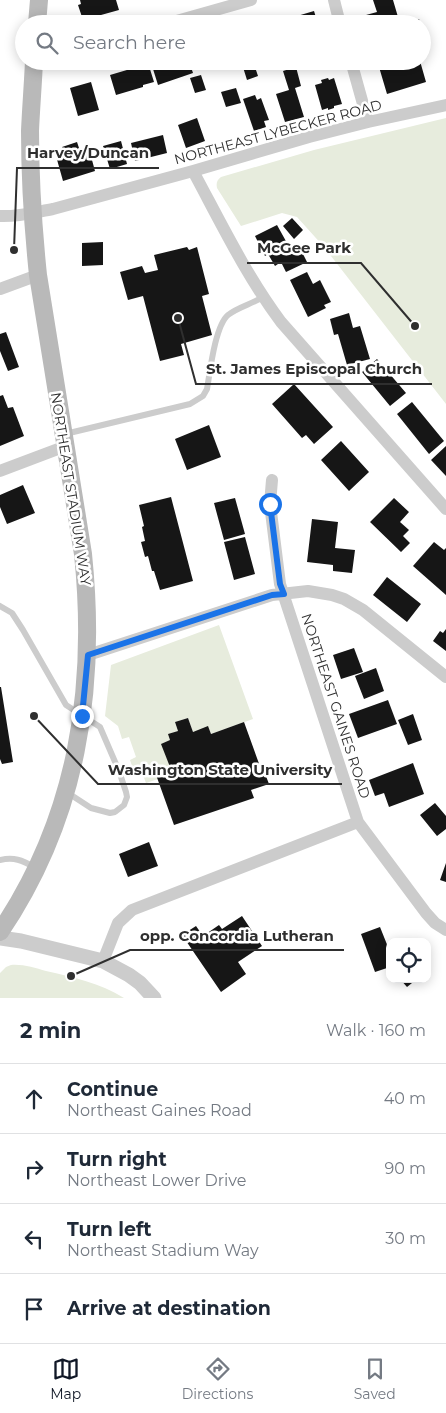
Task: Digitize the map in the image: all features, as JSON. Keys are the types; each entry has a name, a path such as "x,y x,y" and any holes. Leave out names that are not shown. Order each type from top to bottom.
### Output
{"main road":[{"path":"38,15 40,0"},
{"name":"NORTHEAST STADIUM WAY","path":"0,932 16,908 37,869 52,836 66,792 76,754 88,655 87,590 83,554 38,275 32,213 30,131 33,70"}],"street":[{"path":"198,15 251,0"},
{"path":"334,0 338,15"},
{"path":"354,70 368,122"},
{"name":"NORTHEAST LYBECKER ROAD","path":"0,216 53,209 310,137 446,105"},
{"path":"192,171 226,235 263,297 281,322 446,509"},
{"path":"0,289 38,275"},
{"path":"0,471 65,440"},
{"name":"NORTHEAST GAINES ROAD","path":"272,480 270,504 280,584 358,822 426,913 435,923 446,930"},
{"path":"88,655 272,595 308,592 332,595 344,599 363,610 446,677"},
{"path":"103,961 118,923 124,915 132,910 358,822"},
{"path":"0,938 21,941 103,961 129,975 140,983 154,998"}],"lane":[{"path":"65,440 190,404 203,396 207,389 218,332 224,320 230,314 263,297"},
{"path":"0,606 12,613 66,705 100,727 127,796 124,805 110,813 91,808 66,792"},
{"path":"0,860 22,860 37,869"}],"shaded area":[{"path":"446,118 446,404 324,247 297,217 282,213 241,226 217,188 217,185 221,177 314,150"},
{"path":"219,625 253,719 211,734 208,727 193,732 188,718 175,722 178,731 169,734 170,740 162,744 170,767 158,779 146,783 141,770 134,772 130,760 136,757 129,737 122,739 118,726 105,716 111,665"},
{"path":"11,965 29,966 76,978 96,984 124,998 0,998 0,973"}],"building":[{"path":"80,0 116,0 119,10 101,15 81,15 78,5 81,4"},
{"path":"373,0 393,0 397,15 366,15 377,12"},
{"path":"314,11 315,15 300,15"},
{"path":"127,70 150,70 154,82 116,95 110,75"},
{"path":"153,70 192,70 193,73 158,85"},
{"path":"244,70 256,70 258,76 247,80"},
{"path":"297,70 301,86 295,88 304,117 285,122 276,94 289,90 283,71"},
{"path":"380,70 423,70 426,82 387,94"},
{"path":"201,75 206,90 195,93 190,78"},
{"path":"328,78 329,80 334,78 342,104 328,110 328,108 322,110 315,85 322,83 321,80"},
{"path":"91,82 99,110 78,116 70,88"},
{"path":"236,88 241,103 226,107 221,92"},
{"path":"255,95 257,100 261,98 269,120 264,121 266,127 254,131 243,99"},
{"path":"197,118 205,141 186,148 178,125"},
{"path":"163,135 167,153 135,161 131,143"},
{"path":"121,141 127,164 110,169 103,146"},
{"path":"77,142 80,151 89,149 95,171 63,181 56,156 64,154 62,147"},
{"path":"292,218 303,230 294,239 283,226"},
{"path":"277,225 292,252 300,248 307,262 286,272 281,262 275,266 268,254 265,256 255,236"},
{"path":"103,242 103,265 82,266 82,243"},
{"path":"187,247 189,250 197,247 209,294 202,296 212,335 181,344 184,355 160,361 143,296 128,300 120,272 142,266 145,273 158,270 154,255"},
{"path":"307,272 313,284 320,280 331,302 324,305 326,308 308,317 290,280"},
{"path":"349,313 353,328 360,326 370,359 347,365 338,334 334,335 330,319"},
{"path":"6,332 19,367 8,371 0,351 0,334"},
{"path":"377,359 406,393 390,406 362,372"},
{"path":"294,384 333,427 314,444 306,435 302,438 272,404"},
{"path":"3,395 8,408 13,407 24,436 0,446 0,396"},
{"path":"412,402 444,441 429,454 397,414"},
{"path":"209,425 221,457 187,470 175,439"},
{"path":"341,441 369,472 349,491 321,460"},
{"path":"446,446 446,476 431,460"},
{"path":"23,485 35,513 7,524 0,507 0,495"},
{"path":"171,497 193,581 160,590 148,556 145,557 141,542 145,541 139,505"},
{"path":"235,498 245,534 224,540 214,503"},
{"path":"394,498 409,512 400,522 409,530 403,536 410,543 401,552 370,522"},
{"path":"312,519 338,522 335,548 355,550 352,573 333,571 333,565 307,562"},
{"path":"245,537 255,574 234,580 224,542"},
{"path":"434,542 444,550 446,548 446,595 413,566"},
{"path":"387,577 421,604 407,622 373,595"},
{"path":"446,629 446,651 433,641 440,631 443,633"},
{"path":"354,648 363,672 341,679 333,655"},
{"path":"376,668 384,691 364,699 355,676"},
{"path":"0,687 13,762 2,764 0,759"},
{"path":"388,700 397,724 358,738 349,714"},
{"path":"413,714 422,740 408,745 398,720"},
{"path":"188,718 193,732 208,726 211,734 244,722 262,772 264,771 269,784 251,790 254,798 174,825 155,772 170,767 161,744 170,740 168,734 178,731 175,722"},
{"path":"413,763 424,794 389,807 384,793 375,796 369,780"},
{"path":"435,803 446,816 446,829 437,836 420,815"},
{"path":"149,842 158,866 128,877 119,854"},
{"path":"446,863 446,882 440,880"},
{"path":"242,916 262,946 238,962 246,974 221,992 182,935 196,926 203,936 219,925 222,929"},
{"path":"380,927 386,942 386,968 375,972 361,934"},
{"path":"404,983 412,983 407,987"}],"place":[{"name":"Harvey/Duncan","path":"14,250"},
{"name":"St. James Episcopal Church","path":"178,318"},
{"name":"McGee Park","path":"415,326"},
{"name":"Washington State University","path":"34,716"},
{"name":"opp. Concordia Lutheran","path":"71,976"}],"route":[{"path":"82,716 88,655 272,595 284,594 280,584 270,504"}]}
